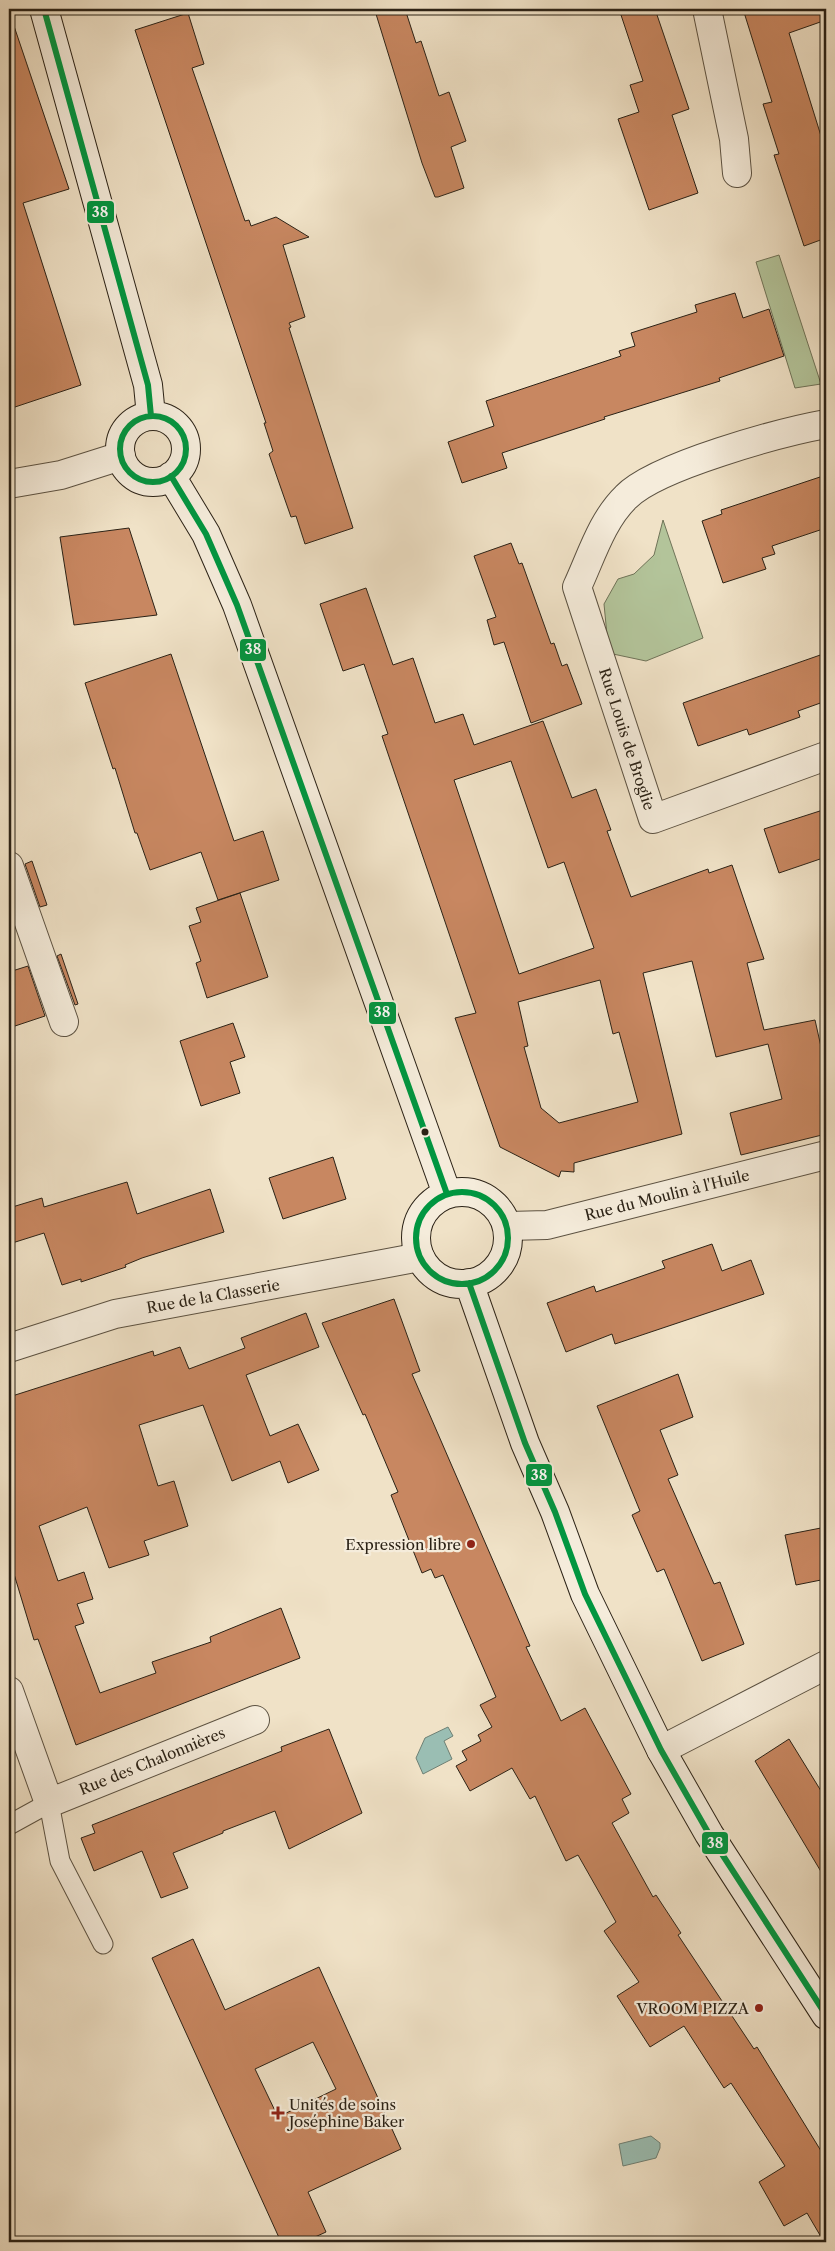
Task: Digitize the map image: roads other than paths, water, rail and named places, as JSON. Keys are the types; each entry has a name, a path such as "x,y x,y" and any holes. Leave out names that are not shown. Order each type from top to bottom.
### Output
{"street":[{"path":"44,9 148,385 151,416"},
{"path":"707,9 734,139 737,173"},
{"path":"151,416 163,417 174,423 182,432 185,444 180,468 171,476 161,480 141,479 128,470 121,456 122,437 127,429 133,422 151,416"},
{"name":"Rue Louis de Broglie","path":"826,424 786,433 662,475 642,484 626,496 610,516 576,587 653,819 826,756"},
{"path":"9,484 61,475 121,456"},
{"path":"171,476 206,534 238,605 447,1194"},
{"path":"9,866 64,1022"},
{"name":"Rue du Moulin à l'Huile","path":"506,1226 547,1225 826,1155"},
{"path":"462,1192 477,1194 490,1201 500,1212 506,1226 508,1241 504,1256 496,1269 484,1278 469,1284 454,1283 440,1279 428,1270 420,1258 416,1242 417,1227 423,1213 433,1202 447,1194 462,1192"},
{"name":"Rue de la Classerie","path":"9,1348 115,1314 420,1258"},
{"path":"469,1284 525,1444 555,1512 586,1594 661,1750 708,1834 826,2015"},
{"path":"661,1750 826,1665"},
{"path":"9,1691 49,1803"},
{"name":"Rue des Chalonnières","path":"49,1803 256,1720"}],"lane":[{"name":"Rue des Chalonnières","path":"9,1825 49,1803"},
{"path":"49,1803 60,1861 103,1944"}],"water":[{"path":"448,1727 453,1736 444,1741 452,1759 423,1774 416,1758 425,1738"},
{"path":"651,2136 660,2143 656,2158 623,2166 619,2144"}],"place":[{"name":"Expression libre","path":"471,1544"},
{"name":"VROOM PIZZA","path":"759,2008"},
{"name":"Unités de soins Joséphine Baker","path":"278,2113"}]}
